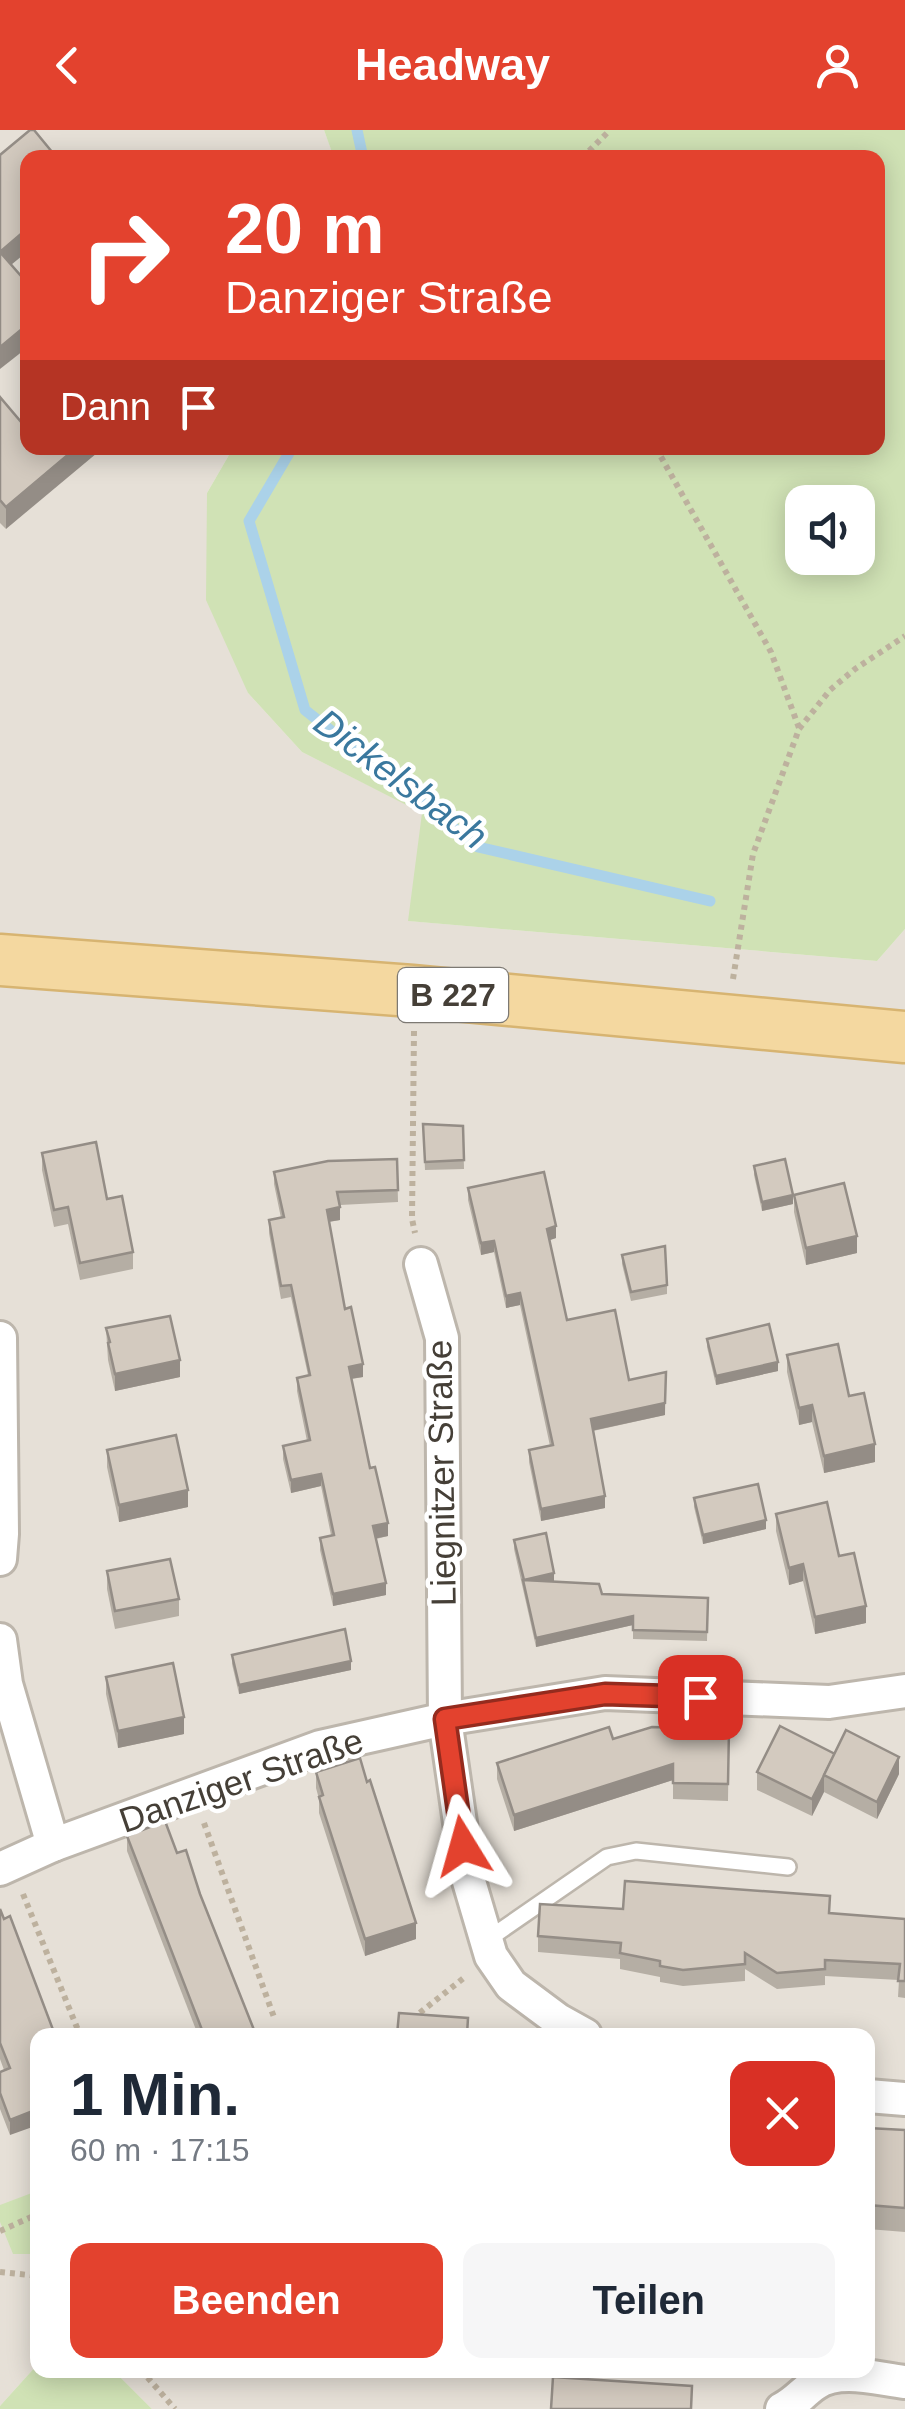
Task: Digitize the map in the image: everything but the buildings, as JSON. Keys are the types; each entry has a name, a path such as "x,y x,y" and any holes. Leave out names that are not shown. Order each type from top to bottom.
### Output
{"main road":[{"name":"B 227","path":"0,960 412,991 905,1038"}],"street":[{"name":"Liegnitzer Straße","path":"422,1264 442,1338 445,1719 468,1878 489,1948"},
{"path":"0,1338 0,1559"},
{"path":"0,1640 6,1684 53,1846"},
{"name":"Danziger Straße","path":"6,1867 320,1747 445,1719 605,1694 829,1702 905,1691"},
{"path":"489,1948 511,1985 572,2028"},
{"path":"875,2097 905,2099"},
{"path":"782,2409 818,2381 829,2378"},
{"path":"874,2378 905,2382"}],"lane":[{"path":"489,1948 607,1857 636,1851 788,1867"}],"path":[{"path":"590,150 610,130"},
{"path":"660,455 770,652 799,729"},
{"path":"726,1020 752,854 799,729 830,690 905,636"},
{"path":"412,991 412,1219 422,1264"},
{"path":"194,1794 275,2020"},
{"path":"6,1867 77,2028"},
{"path":"405,2024 489,1948"},
{"path":"0,2231 30,2218"},
{"path":"0,2272 30,2275"},
{"path":"148,2378 175,2409"}],"shaded area":[{"path":"0,130 324,130 331,150 20,150 20,455 229,455 207,493 248,693 302,752 423,813 409,921 877,961 905,929 905,2409 152,2409 121,2378 875,2378 875,2028 30,2028 30,2373 0,2406"}],"green space":[{"path":"324,130 905,130 905,929 877,961 408,921 422,813 302,752 248,693 206,600 207,493 229,455 885,455 885,150 331,150"},
{"path":"30,2194 30,2254 13,2254 0,2222 0,2205"},
{"path":"30,2373 30,2378 121,2378 152,2409 0,2409"}],"waterway":[{"name":"Dickelsbach","path":"357,130 361,150"},
{"name":"Dickelsbach","path":"288,455 249,521 305,710 478,847 710,901"}],"route":[{"path":"463,1846 445,1719 605,1694 700,1697"}]}
